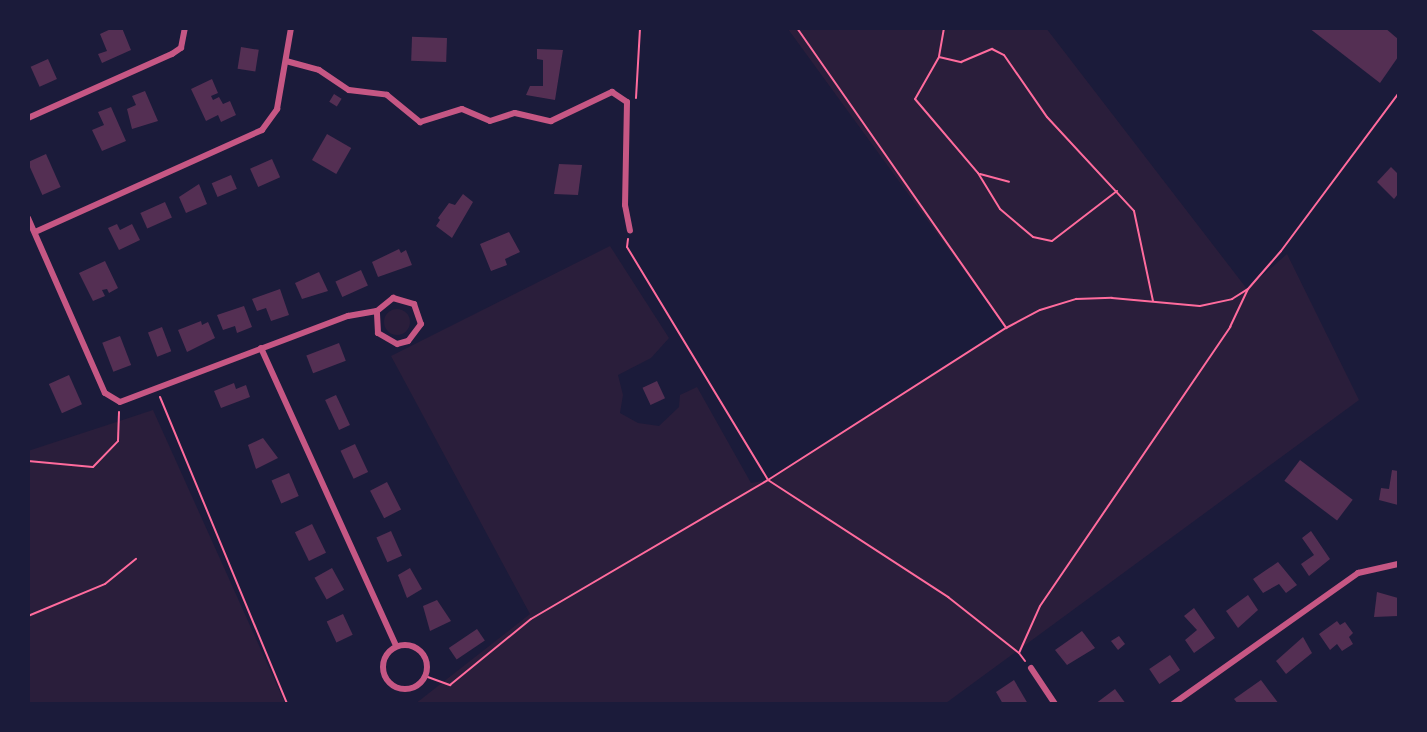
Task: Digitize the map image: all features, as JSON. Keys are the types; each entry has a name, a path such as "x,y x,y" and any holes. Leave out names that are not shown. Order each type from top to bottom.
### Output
{"street":[{"path":"28,118 172,54 181,48 185,28"},
{"path":"35,232 262,130 277,109 291,28"},
{"path":"286,61 319,70 349,90 387,95 420,122 462,109 490,121 514,113 551,121 612,92 627,102 625,205 630,231"},
{"path":"28,218 105,393 120,402 348,316 377,311 393,298 405,298 420,314 416,334 408,341 386,340 378,333 377,311"},
{"path":"261,348 396,646"},
{"path":"1173,704 1358,573 1398,564"},
{"path":"396,646 417,648 428,666 425,676 409,688 389,682 384,662 396,646"},
{"path":"1031,668 1055,704"}],"path":[{"path":"636,102 640,28"},
{"path":"797,28 1006,328"},
{"path":"944,28 939,57 915,99 978,173 1000,209 1033,237 1052,241 1117,191"},
{"path":"939,57 960,62 992,49 1004,55 1047,117 1134,211 1153,301"},
{"path":"1019,653 1040,606 1230,327 1248,289 1349,165 1398,94"},
{"path":"978,173 1009,182"},
{"path":"630,231 627,248 768,480 948,597 1019,653 1031,668"},
{"path":"425,676 450,685 531,619 768,480 1006,328 1040,310 1076,299 1217,305 1248,289"},
{"path":"156,389 287,704"},
{"path":"28,461 93,467 118,441 120,402"},
{"path":"28,616 105,584 136,559"}],"shaded area":[{"path":"1046,28 1247,289 1287,254 1359,400 946,703 415,704 530,614 391,356 610,246 669,338 651,358 618,375 623,395 620,413 638,423 659,426 679,407 680,395 697,387 751,483 768,480 1006,328 788,29"},
{"path":"397,309 406,313 410,322 406,331 397,335 388,331 384,322 388,313"},
{"path":"153,410 285,703 29,703 28,451"}],"building":[{"path":"113,28 122,28 131,50 102,63 98,54 107,51 100,34"},
{"path":"1309,28 1385,28 1398,39 1398,57 1380,83"},
{"path":"412,37 447,38 446,62 411,61"},
{"path":"241,47 259,50 255,72 238,69"},
{"path":"537,49 563,50 555,100 526,95 530,86 543,86 543,60 537,59"},
{"path":"48,59 57,79 40,87 31,67"},
{"path":"212,79 218,93 211,96 213,100 219,97 223,104 230,101 236,115 221,122 218,115 206,121 191,89"},
{"path":"145,91 158,121 132,129 127,109 136,105 132,96"},
{"path":"334,94 342,99 337,106 329,102"},
{"path":"111,107 126,141 102,151 92,130 104,125 98,112"},
{"path":"327,134 351,148 336,174 312,160"},
{"path":"46,154 61,187 42,195 28,162"},
{"path":"272,159 280,177 258,187 250,169"},
{"path":"559,164 582,165 578,195 554,194"},
{"path":"1391,167 1398,174 1398,194 1394,199 1377,182"},
{"path":"231,175 237,189 218,197 212,183"},
{"path":"199,184 207,204 186,213 179,197"},
{"path":"463,194 473,202 452,238 436,226 440,220 438,218 449,203 455,205"},
{"path":"165,202 172,218 147,229 140,213"},
{"path":"117,224 120,230 132,224 140,240 119,250 108,228"},
{"path":"509,232 520,252 505,259 507,265 491,271 480,244"},
{"path":"399,249 401,253 406,250 412,265 378,277 372,262"},
{"path":"105,261 118,288 109,293 107,289 102,290 105,296 93,301 79,273"},
{"path":"361,270 368,286 342,297 335,281"},
{"path":"319,272 328,291 302,299 295,283"},
{"path":"280,289 289,315 271,321 266,308 257,311 252,299"},
{"path":"244,306 252,327 237,333 235,326 223,330 217,315"},
{"path":"201,321 202,325 208,322 215,338 187,352 178,330"},
{"path":"162,327 171,351 157,357 148,332"},
{"path":"120,336 131,365 113,372 102,343"},
{"path":"339,343 346,361 313,373 306,356"},
{"path":"69,375 82,404 62,413 49,384"},
{"path":"657,381 665,398 651,405 642,388"},
{"path":"234,383 236,389 246,385 250,397 221,408 214,391"},
{"path":"336,395 350,425 339,430 325,400"},
{"path":"263,438 278,458 256,469 248,445"},
{"path":"355,444 368,472 354,479 340,451"},
{"path":"1300,460 1353,500 1337,520 1284,481"},
{"path":"1392,470 1398,471 1398,505 1379,500 1381,488 1389,489"},
{"path":"289,473 299,496 281,503 272,480"},
{"path":"387,482 401,510 384,518 370,491"},
{"path":"312,524 326,553 309,561 295,532"},
{"path":"391,531 402,556 387,562 376,538"},
{"path":"1311,531 1330,559 1309,576 1301,564 1314,555 1302,538"},
{"path":"1278,562 1297,585 1286,593 1279,584 1263,593 1253,579"},
{"path":"332,568 344,590 327,600 315,578"},
{"path":"410,568 422,589 407,598 398,575"},
{"path":"1377,592 1398,598 1398,616 1374,617"},
{"path":"1248,595 1258,610 1238,628 1226,611"},
{"path":"437,600 451,621 430,631 423,606"},
{"path":"1194,608 1215,638 1194,653 1185,640 1197,630 1184,616"},
{"path":"343,614 353,635 336,642 327,622"},
{"path":"1337,621 1340,625 1345,622 1353,633 1349,637 1353,644 1342,651 1337,644 1330,650 1319,634"},
{"path":"477,629 485,641 457,660 449,648"},
{"path":"1082,631 1095,648 1067,665 1055,650"},
{"path":"1119,636 1125,644 1118,650 1111,641"},
{"path":"1303,637 1312,653 1286,674 1276,661"},
{"path":"1170,655 1180,670 1159,684 1149,669"},
{"path":"1014,680 1028,704 1003,704 996,692"},
{"path":"1261,680 1279,704 1238,704 1234,699"},
{"path":"1115,689 1126,704 1095,704"}]}
